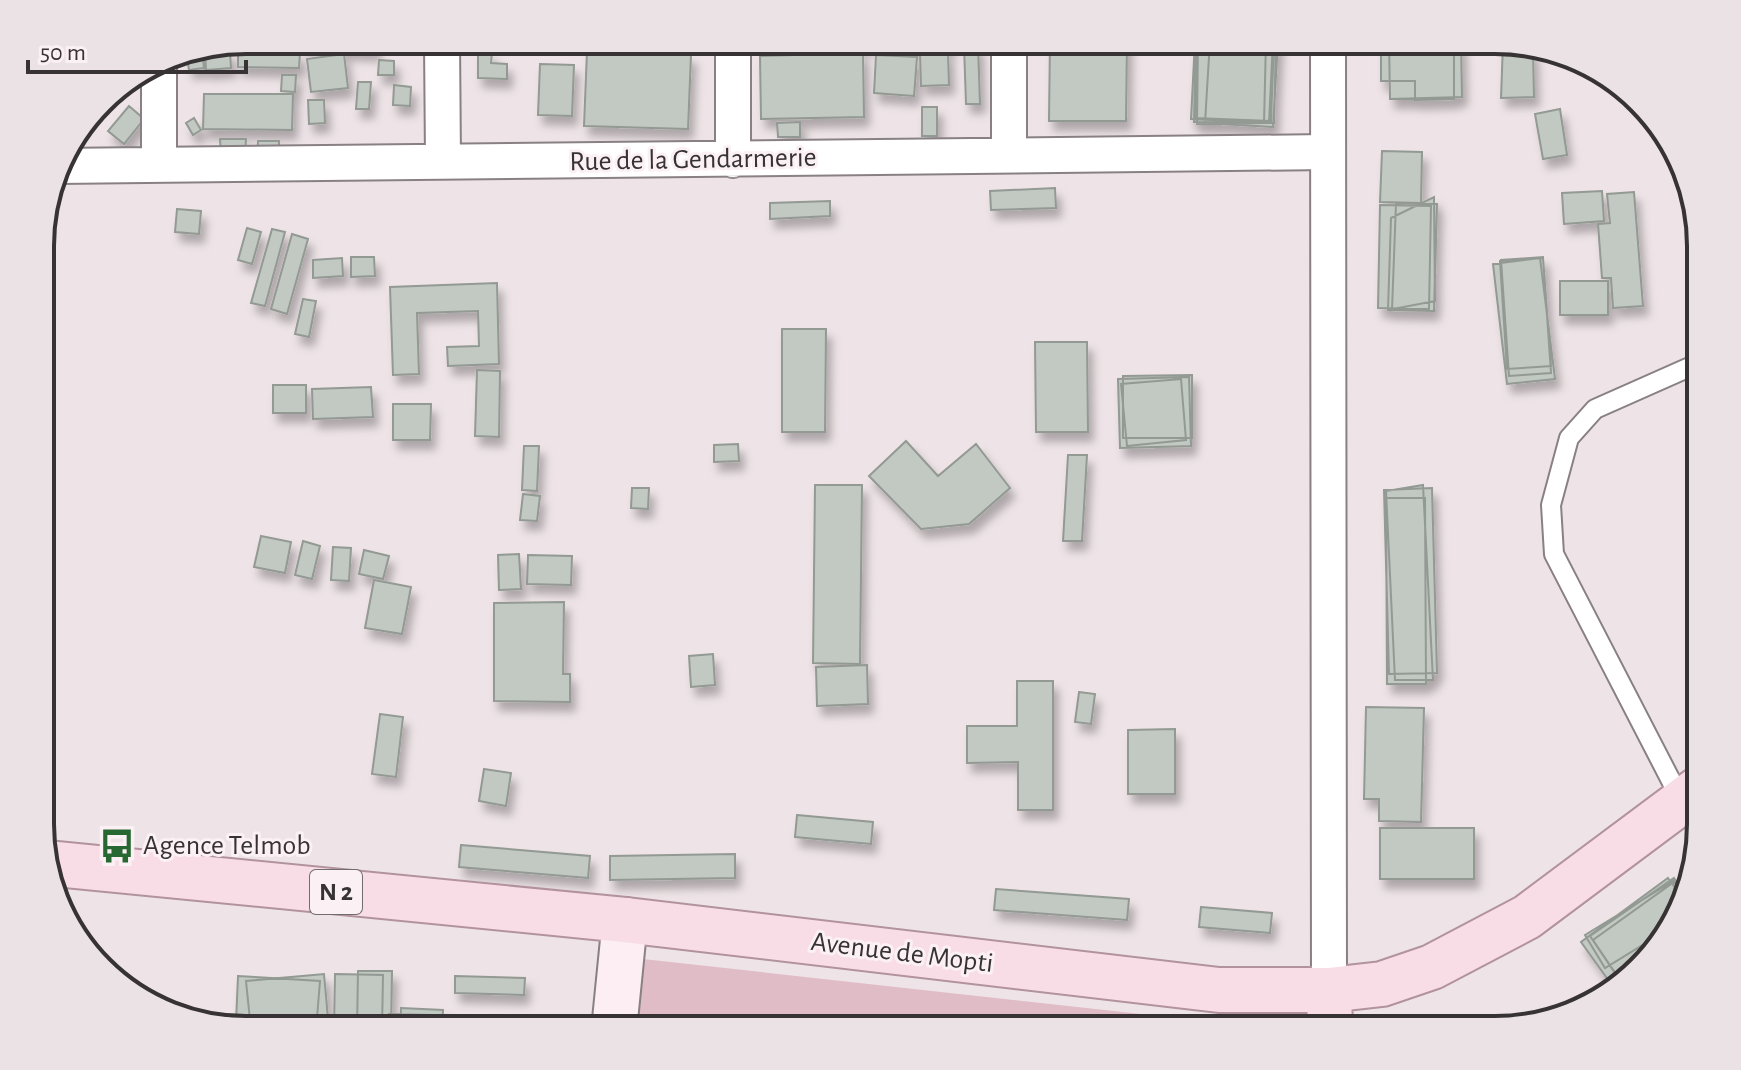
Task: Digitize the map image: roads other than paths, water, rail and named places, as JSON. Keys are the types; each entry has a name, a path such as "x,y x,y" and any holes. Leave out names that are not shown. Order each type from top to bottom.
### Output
{"main road":[{"name":"Avenue de Mopti","path":"59,864 625,920 1219,990 1330,1010 1382,984 1432,967 1527,917 1687,797"},
{"path":"615,1016 625,920"}],"street":[{"path":"442,54 443,161"},
{"path":"733,54 733,160"},
{"path":"1009,54 1009,155"},
{"path":"1328,54 1330,1010"},
{"path":"159,75 159,165"},
{"name":"Rue de la Gendarmerie","path":"72,166 1328,152"}],"lane":[{"path":"1687,368 1595,409 1569,438 1551,505 1554,554 1687,787"}],"place":[{"name":"Agence Telmob","path":"117,846"}]}
